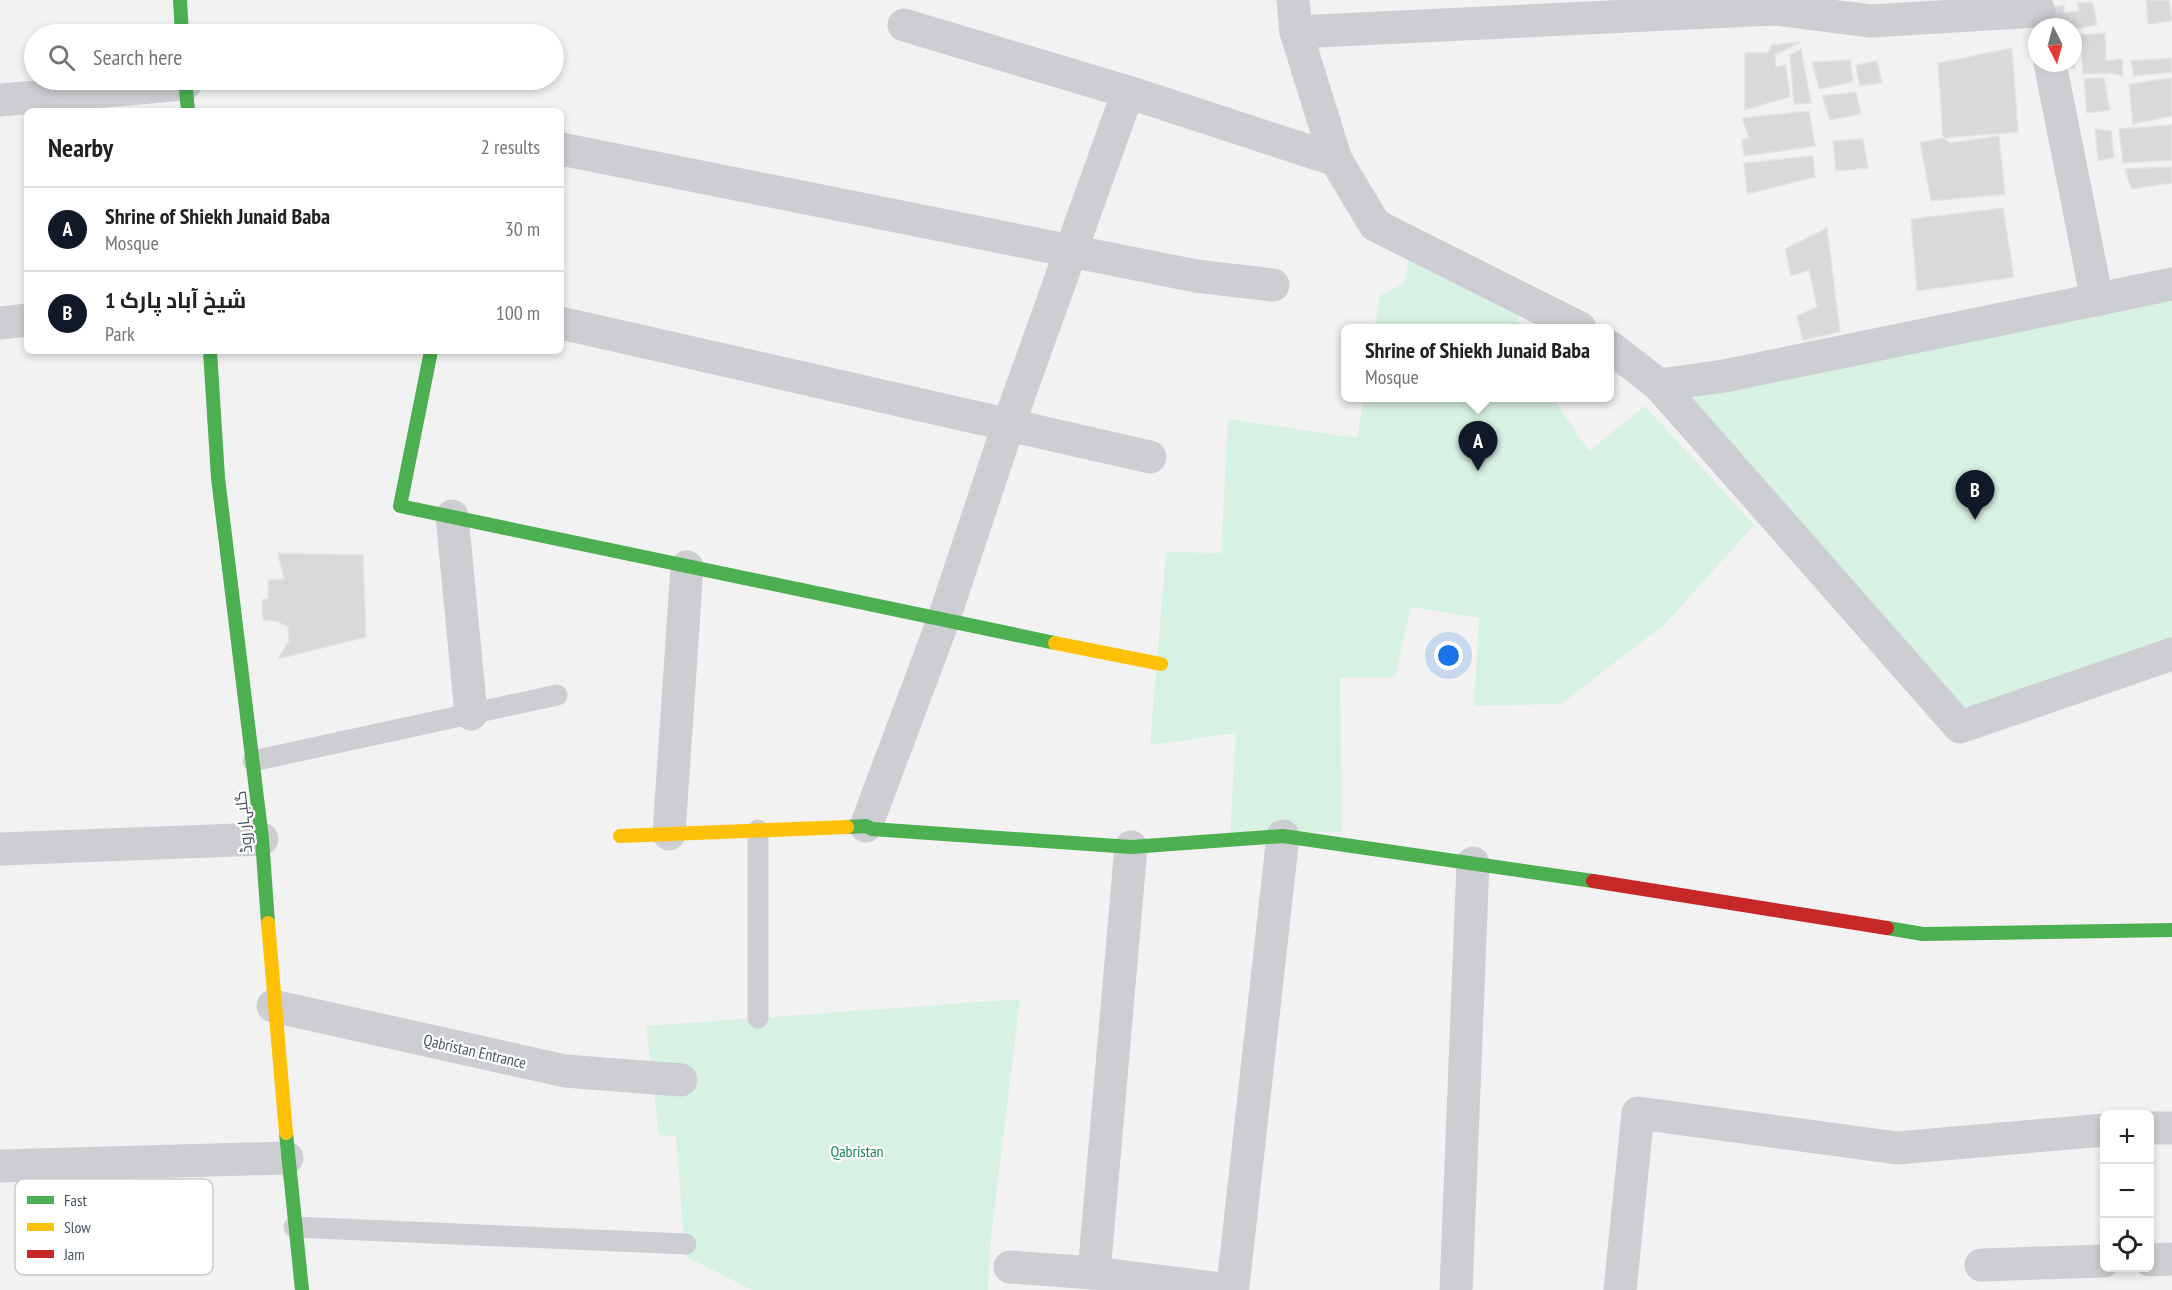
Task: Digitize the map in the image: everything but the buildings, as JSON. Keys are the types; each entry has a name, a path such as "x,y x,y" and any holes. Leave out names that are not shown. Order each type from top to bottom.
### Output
{"street":[{"path":"180,0 181,24"},
{"path":"1293,0 1296,32 1336,160 1375,225 1573,324"},
{"path":"1296,32 1774,9 1871,21 2040,13"},
{"path":"904,25 1128,92 1336,160"},
{"path":"2052,72 2097,300"},
{"path":"0,100 186,92"},
{"path":"866,826 943,621 1008,426 1128,92"},
{"path":"564,150 1196,276 1273,285"},
{"path":"1659,385 1724,376 2097,300 2171,288"},
{"path":"0,323 24,320"},
{"path":"564,324 1150,457"},
{"path":"1614,350 1659,385 1960,728 2172,654"},
{"name":"گلبہار روڈ","path":"210,354 218,478 262,839 273,1006 302,1290"},
{"path":"430,354 399,501 400,506 943,621 1161,664"},
{"path":"452,516 471,714"},
{"path":"669,834 687,567"},
{"path":"620,836 866,826 872,829 1131,847 1283,836 1473,863 1923,934 2172,930"},
{"path":"1010,1267 1094,1273 1222,1289 1233,1286 1283,836"},
{"path":"0,849 262,839"},
{"path":"1094,1273 1131,847"},
{"path":"1456,1290 1473,863"},
{"name":"Qabristan Entrance","path":"273,1006 565,1071 681,1080"},
{"path":"1620,1290 1638,1113 1897,1148 2100,1130"},
{"path":"2154,1128 2172,1128"},
{"path":"0,1166 287,1158"},
{"path":"2154,1260 2172,1259"},
{"path":"1981,1265 2100,1261"}],"lane":[{"path":"253,761 556,695"},
{"path":"758,830 758,1018"},
{"path":"294,1227 686,1244"}],"green space":[{"path":"1412,243 1530,303 1516,321 1520,324 1376,324 1380,295 1404,284"},
{"path":"2172,294 2172,654 1960,727 1659,385"},
{"path":"1363,402 1556,402 1589,451 1645,406 1754,525 1665,624 1561,704 1474,706 1479,618 1411,607 1395,677 1340,678 1342,832 1230,834 1236,733 1150,745 1166,552 1221,553 1228,419 1357,438"},
{"name":"Qabristan","path":"1020,999 990,1246 988,1290 752,1290 685,1256 676,1136 659,1135 646,1026"}],"traffic: fast":[{"path":"180,0 181,24"},
{"path":"186,90 188,108"},
{"path":"210,354 218,478 262,839 268,923"},
{"path":"430,354 400,506 1055,643"},
{"path":"847,827 866,826 872,829 1131,847 1283,836 1593,881"},
{"path":"1887,928 1923,934 2172,930"},
{"path":"286,1133 302,1290"}],"traffic: slow":[{"path":"1055,643 1161,664"},
{"path":"620,836 847,827"},
{"path":"268,923 286,1133"}],"traffic: jam":[{"path":"1593,881 1887,928"}],"place":[{"name":"Shrine of Shiekh Junaid Baba","path":"1478,471"},
{"name":"شیخ آباد پارک 1","path":"1975,520"}]}
